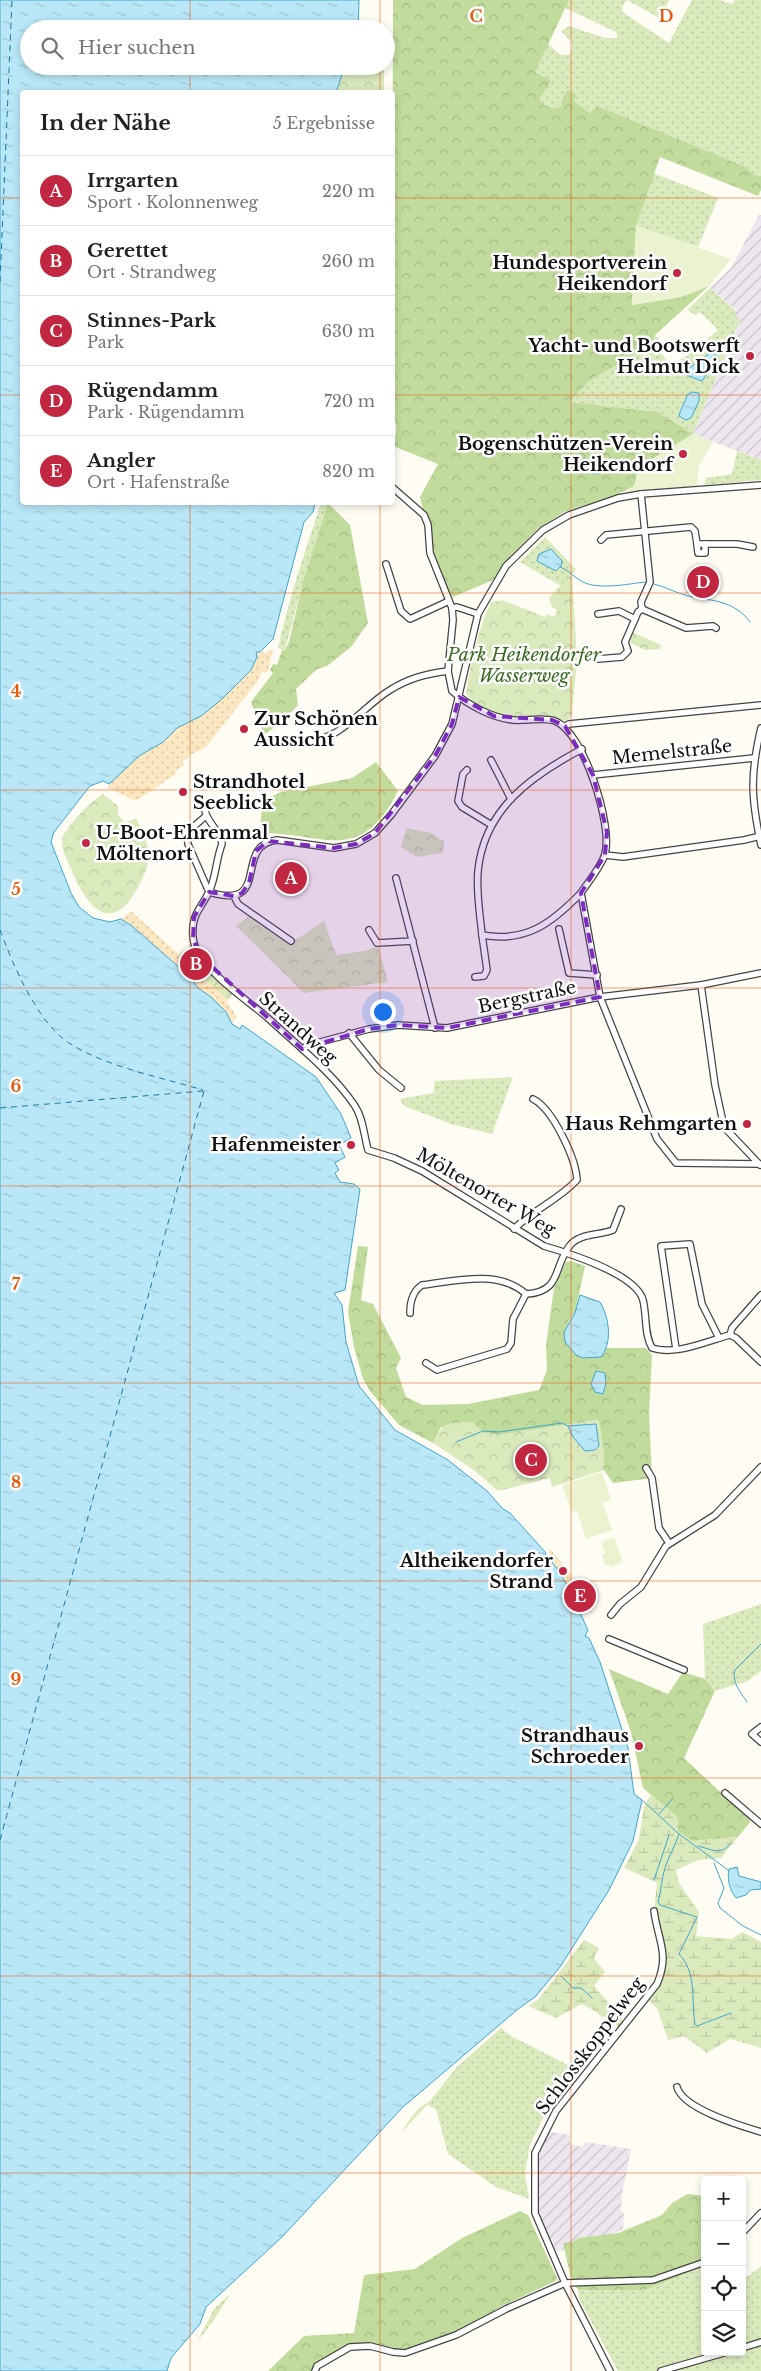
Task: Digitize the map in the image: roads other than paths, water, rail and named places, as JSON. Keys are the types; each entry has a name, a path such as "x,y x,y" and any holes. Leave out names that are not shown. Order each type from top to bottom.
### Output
{"street":[{"path":"209,892 234,896 242,893 247,888 256,851 268,841 277,840 334,848 356,844 375,833 391,815 435,756 452,724 478,614 506,566 542,530 569,515 596,504 641,494 761,484"},
{"path":"395,490 424,515 428,526 430,553 452,608 453,620 448,671 452,691 459,697 494,716 514,720 552,720 565,726 582,749 593,775 607,832 605,855 581,893 557,918 534,930 501,938 482,935"},
{"path":"598,659 622,657 628,652 625,642 635,618 642,609 641,602 650,582 641,494"},
{"path":"600,540 606,535 691,527 695,531 697,544 737,544 753,547"},
{"path":"386,564 401,611 410,619 450,601"},
{"path":"452,608 457,607 478,614"},
{"path":"642,609 686,628 713,626 716,628"},
{"path":"598,614 619,611 635,618"},
{"path":"306,741 320,741 336,733 380,697 409,679 425,674 448,671"},
{"path":"565,726 569,724 761,705"},
{"path":"761,728 754,758 752,790 761,845"},
{"path":"475,977 484,976 487,970 482,935 478,873 480,850 490,824 511,799 542,772 582,749"},
{"name":"Memelstraße","path":"593,775 754,758"},
{"path":"491,760 511,799"},
{"path":"467,770 463,774 458,801 462,807 490,824"},
{"path":"205,813 218,831 222,844 209,892 189,846 187,832 205,813"},
{"path":"605,855 623,857 744,840 760,836"},
{"path":"396,878 435,1028"},
{"name":"Strandweg","path":"209,892 194,917 193,938 199,955 229,986 335,1081 355,1106 360,1116 368,1150"},
{"path":"581,893 600,997 657,1139 676,1162 760,1165"},
{"path":"234,896 238,904 292,941"},
{"path":"559,929 569,973 597,975"},
{"path":"369,930 377,943 413,941"},
{"name":"Bergstraße","path":"302,1050 349,1033 398,1025 447,1028 600,997 700,985 761,973"},
{"path":"700,985 715,1085 724,1127 760,1165"},
{"path":"349,1033 379,1070 401,1088"},
{"path":"514,1229 525,1218 562,1196 577,1180 576,1167 550,1114 541,1103 533,1099"},
{"name":"Möltenorter Weg","path":"368,1150 404,1162 424,1172 544,1246 565,1252 609,1271 631,1283 642,1297 648,1342 652,1348 661,1352 730,1335"},
{"path":"526,1294 544,1291 554,1282 565,1252 573,1242 581,1238 613,1230 621,1209"},
{"path":"676,1349 660,1246 690,1244 702,1304 719,1338"},
{"path":"410,1313 410,1302 418,1288 422,1285 479,1278 498,1280 520,1288 526,1294"},
{"path":"426,1363 437,1370 508,1349 511,1343 513,1318 526,1294"},
{"path":"761,1295 732,1328 730,1335 736,1338 761,1362"},
{"path":"646,1468 652,1478 659,1528 669,1543"},
{"path":"611,1615 620,1604 641,1588 659,1554 669,1543 715,1515 761,1468"},
{"path":"609,1639 684,1670"},
{"path":"761,1727 752,1734 761,1742"},
{"path":"725,1793 761,1824"},
{"name":"Schlosskoppelweg","path":"610,2371 565,2283 534,2213 535,2153 556,2111 657,1984 662,1972 665,1954 657,1930 654,1911"},
{"path":"677,2087 683,2097 704,2110 733,2123 761,2132"},
{"path":"746,2229 761,2213"},
{"path":"315,2371 317,2366 350,2347 370,2346 406,2353 456,2335 506,2309 565,2283 653,2280 701,2263"},
{"path":"746,2347 761,2342"},
{"path":"661,2371 713,2356"}],"water":[{"path":"0,0 359,0 358,20 20,20 20,75 342,75 337,90 20,90 20,505 315,505 313,512 304,522 273,639 260,652 256,652 257,657 251,670 222,699 201,716 177,728 163,742 139,756 109,784 103,781 90,786 54,832 51,842 71,893 79,907 93,918 110,922 121,919 132,926 190,977 198,988 211,997 226,1012 232,1024 240,1029 242,1025 316,1077 341,1114 351,1138 339,1145 345,1157 335,1163 339,1170 335,1173 340,1182 354,1184 360,1189 345,1290 334,1293 342,1305 346,1342 359,1386 395,1430 448,1460 487,1491 546,1553 545,1557 551,1561 564,1579 588,1630 585,1636 589,1638 600,1662 628,1748 634,1794 642,1800 633,1841 609,1890 560,1967 535,1997 518,2009 403,2107 282,2237 206,2307 200,2324 171,2358 167,2371 0,2371"},
{"path":"711,352 717,356 716,361 702,381 686,375 687,370"},
{"path":"692,392 699,393 699,401 691,418 686,420 679,416 687,395"},
{"path":"584,458 601,466 601,473 594,474 582,469 579,463"},
{"path":"551,549 562,561 561,566 556,571 537,561 539,554"},
{"path":"580,1295 600,1302 606,1315 608,1337 605,1351 601,1357 583,1358 576,1355 565,1342 564,1332 575,1313"},
{"path":"596,1371 605,1373 606,1383 603,1394 595,1392 591,1384"},
{"path":"596,1424 599,1446 595,1450 585,1451 573,1437 568,1426"},
{"path":"737,1867 739,1876 761,1882 761,1889 750,1890 746,1895 736,1898 730,1887 728,1876 729,1869"}],"waterway":[{"path":"560,567 583,582 597,586 645,582"},
{"path":"654,584 688,596 730,605 750,622"},
{"path":"456,1442 483,1431 499,1432 562,1423 568,1426"},
{"path":"747,1702 735,1683 734,1674 735,1670 761,1644"},
{"path":"659,1814 673,1798"},
{"path":"642,1800 679,1834 728,1870"},
{"path":"679,1834 665,1868 658,1902 660,1905 697,1917 679,1954 689,1969 695,2024 697,2026 731,2013"},
{"path":"654,1880 669,1835"},
{"path":"698,1846 719,1851 727,1848 730,1844"},
{"path":"714,1863 724,1888 718,1903 720,1908 743,1926 761,1935"},
{"path":"561,1976 573,1988 581,1988 592,1998"}],"place":[{"name":"Hundesportverein Heikendorf","path":"677,273"},
{"name":"Yacht- und Bootswerft Helmut Dick","path":"750,356"},
{"name":"Bogenschützen-Verein Heikendorf","path":"683,454"},
{"name":"Rügendamm","path":"703,582"},
{"name":"Zur Schönen Aussicht","path":"244,729"},
{"name":"Strandhotel Seeblick","path":"183,792"},
{"name":"U-Boot-Ehrenmal Möltenort","path":"86,843"},
{"name":"Irrgarten","path":"291,878"},
{"name":"Gerettet","path":"196,964"},
{"name":"Haus Rehmgarten","path":"747,1124"},
{"name":"Hafenmeister","path":"351,1145"},
{"name":"Stinnes-Park","path":"531,1460"},
{"name":"Altheikendorfer Strand","path":"563,1571"},
{"name":"Angler","path":"580,1596"},
{"name":"Strandhaus Schroeder","path":"639,1746"}],"park label":[{"name":"Park Heikendorfer Wasserweg","path":"524,665"}]}
